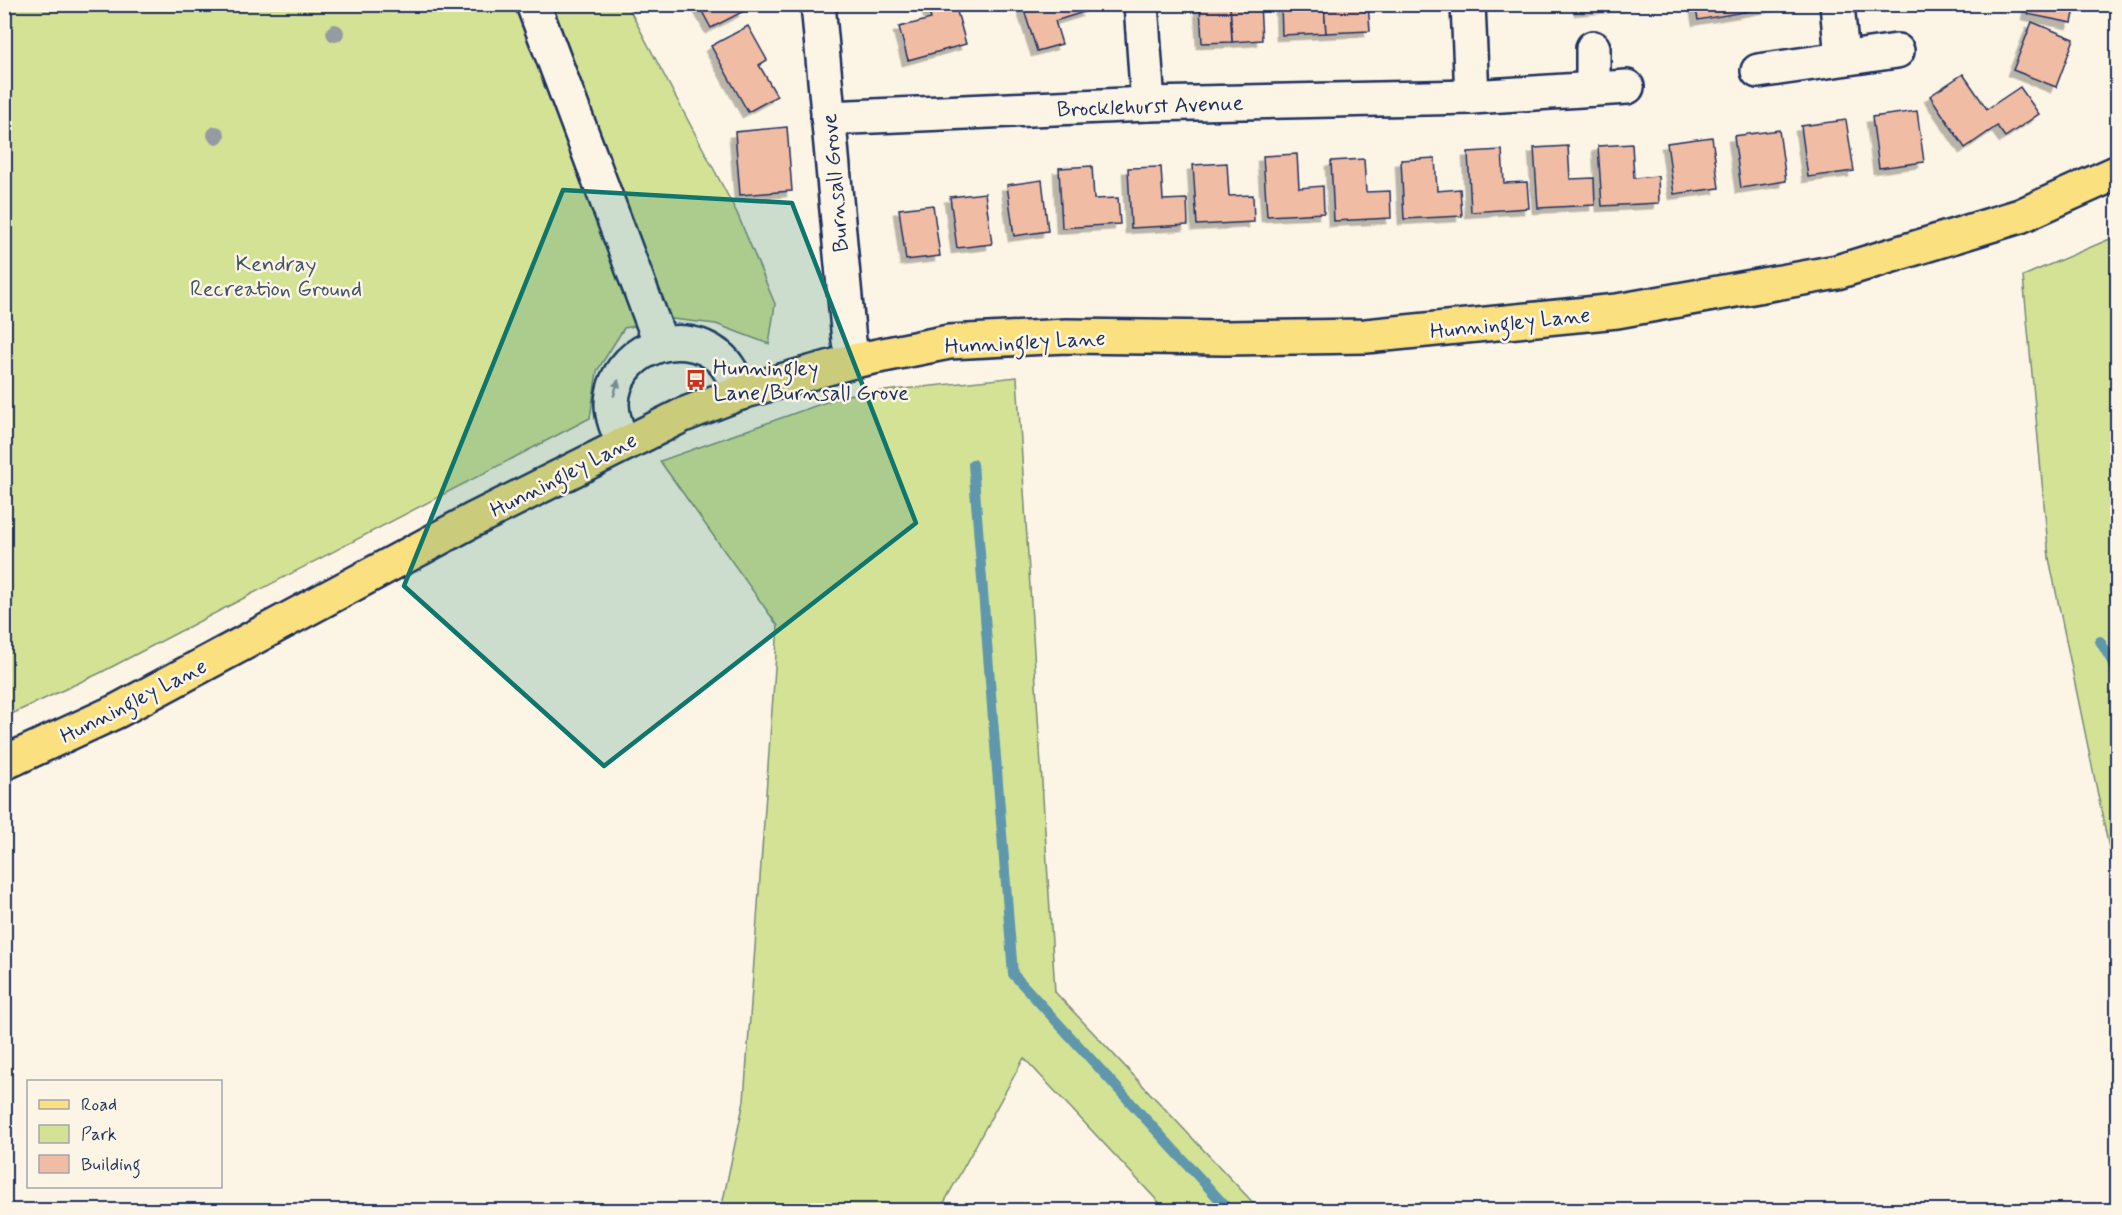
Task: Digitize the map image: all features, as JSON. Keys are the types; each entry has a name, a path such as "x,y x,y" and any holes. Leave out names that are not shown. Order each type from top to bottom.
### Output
{"main road":[{"name":"Hunningley Lane","path":"4,763 117,711 473,520 683,415 741,393 853,361 948,342 1066,336 1225,338 1366,336 1617,311 1837,272 2020,216 2118,172"}],"street":[{"path":"533,4 661,344"},
{"name":"Burnsall Grove","path":"818,4 848,329 853,361"},
{"path":"1141,4 1148,104"},
{"path":"1468,4 1472,97"},
{"path":"1837,4 1842,58"},
{"path":"1593,48 1593,89"},
{"path":"1758,71 1897,51"},
{"name":"Brocklehurst Avenue","path":"828,118 1148,104 1472,97 1627,87"},
{"path":"624,444 614,424 612,404 616,384 626,365 642,352 661,344 682,342 702,346 720,358 733,374 741,393"}],"highlighted area":[{"path":"563,190 792,203 916,523 604,766 404,586"}],"green space":[{"name":"Kendray Recreation Ground","path":"4,5 627,5 737,213 775,304 769,344 716,324 672,319 624,328 597,371 590,418 100,673 5,717"},
{"path":"2117,236 2117,887 2049,558 2023,276"},
{"path":"1017,377 1055,992 1260,1210 1166,1210 1024,1058 940,1210 721,1210 744,1101 778,626 660,461 846,395"}],"building":[{"path":"698,4 741,4 744,11 711,28"},
{"path":"927,4 955,4 966,44 908,60 899,27 931,19"},
{"path":"1022,4 1084,4 1087,11 1055,21 1062,44 1037,51"},
{"path":"1260,4 1262,40 1232,42 1230,5"},
{"path":"1281,4 1324,4 1326,33 1282,35"},
{"path":"1324,4 1368,4 1370,31 1326,33"},
{"path":"1580,4 1635,4 1635,5 1580,10"},
{"path":"1695,4 1742,4 1744,12 1698,20"},
{"path":"1742,4 1780,4 1781,5 1744,12"},
{"path":"2029,4 2076,4 2072,23 2027,14"},
{"path":"1230,5 1232,42 1202,43 1200,6"},
{"path":"2032,22 2074,39 2056,87 2013,70"},
{"path":"748,26 767,60 759,65 777,96 748,112 711,46"},
{"path":"1963,74 1987,109 2020,87 2039,114 2005,137 1997,126 1965,148 1930,96"},
{"path":"1917,111 1924,162 1879,168 1872,117"},
{"path":"1846,120 1854,171 1808,177 1801,126"},
{"path":"787,127 792,191 740,195 735,132"},
{"path":"1779,130 1786,181 1741,188 1734,136"},
{"path":"1712,137 1719,188 1674,194 1667,143"},
{"path":"1632,144 1634,178 1658,176 1659,203 1602,206 1598,146"},
{"path":"1568,146 1570,179 1594,178 1595,205 1538,208 1534,148"},
{"path":"1502,150 1504,183 1527,182 1529,208 1471,212 1468,152"},
{"path":"1297,154 1299,188 1323,186 1324,213 1267,216 1263,156"},
{"path":"1435,158 1437,191 1460,189 1462,216 1404,219 1401,160"},
{"path":"1364,159 1366,192 1390,191 1391,218 1334,221 1331,161"},
{"path":"1227,163 1229,196 1253,195 1254,222 1197,225 1193,165"},
{"path":"1092,166 1094,199 1118,198 1120,224 1062,228 1059,168"},
{"path":"1161,167 1163,200 1187,199 1188,225 1131,228 1128,168"},
{"path":"1042,180 1048,231 1014,236 1007,185"},
{"path":"985,193 992,244 957,248 950,197"},
{"path":"933,205 940,256 906,260 899,209"}],"waterway":[{"path":"973,464 1013,974 1229,1210"},
{"path":"2100,641 2118,672"}],"place":[{"name":"Hunningley Lane/Burnsall Grove","path":"696,380"}]}
